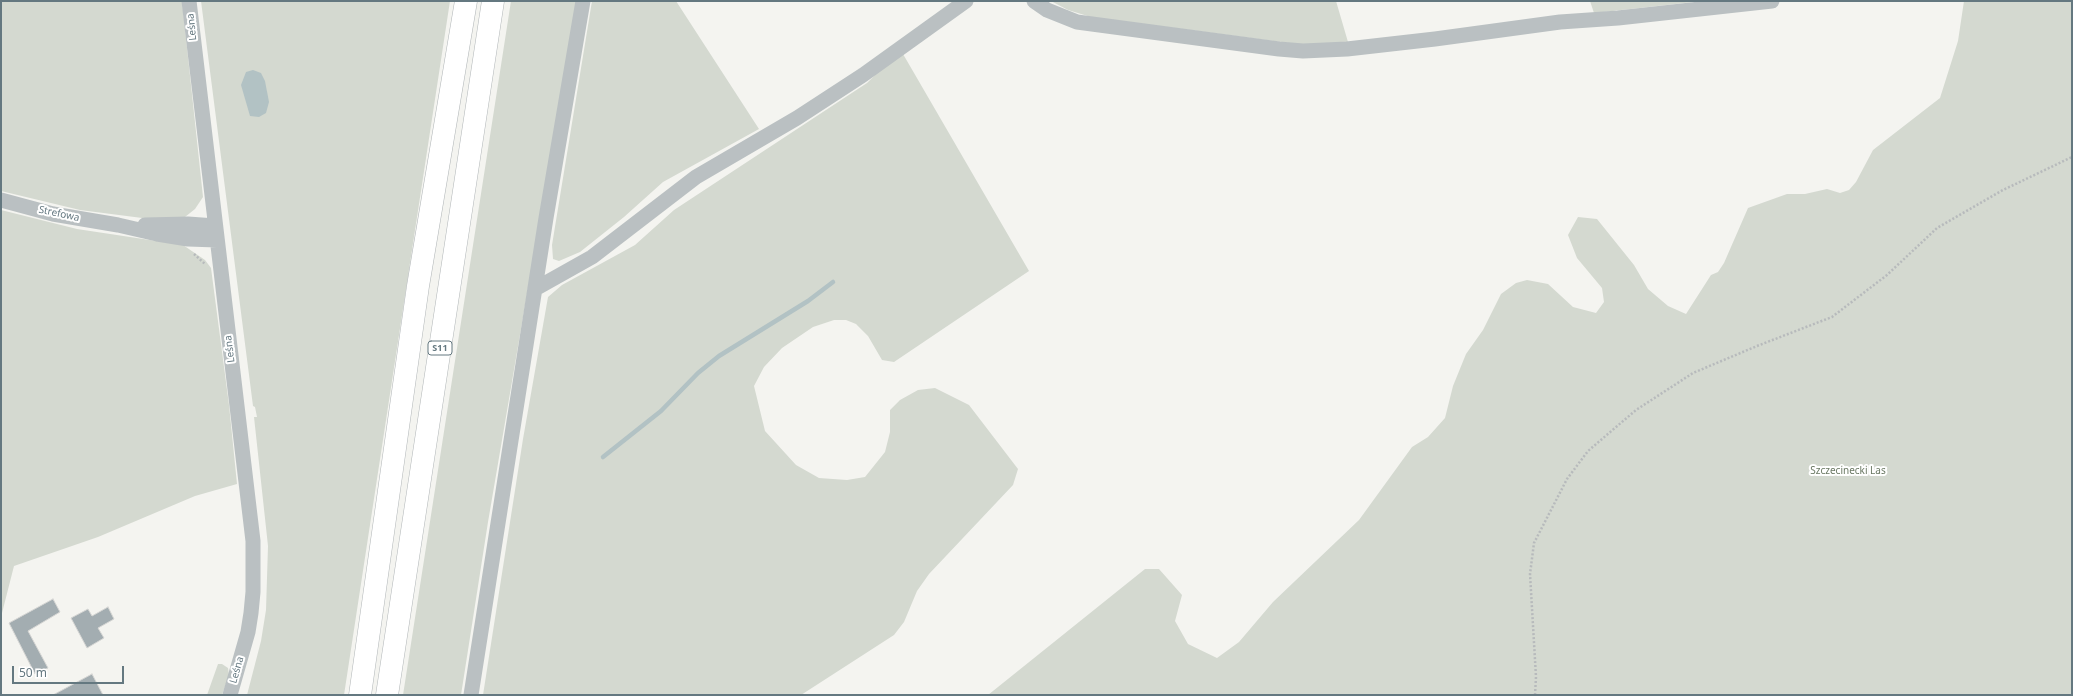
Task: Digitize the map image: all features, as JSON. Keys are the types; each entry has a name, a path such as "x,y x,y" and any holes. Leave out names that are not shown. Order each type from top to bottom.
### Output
{"highway":[{"path":"360,695 418,286 466,1"},
{"name":"S11","path":"387,695 493,1"}],"street":[{"name":"Leśna","path":"189,1 254,555 251,613 248,632 230,695"},
{"path":"470,695 583,1"},
{"path":"535,289 592,257 696,177 797,118 863,74 966,1"},
{"path":"1034,1 1056,14 1077,22 1303,51 1348,49 1538,25 1772,1"},
{"name":"Strefowa","path":"1,200 53,214 118,225 188,224 216,233"}],"path":[{"path":"1534,695 1536,677 1530,574 1534,543 1567,479 1588,451 1636,410 1693,373 1832,317 1887,275 1937,228 2003,190 2072,157"}],"green space":[{"path":"1,1 182,1 203,197 195,209 185,217 150,219 80,210 1,191"},
{"path":"201,1 450,1 344,695 247,695 261,641 266,610 268,546 254,417 257,417 255,407 253,406"},
{"path":"511,1 577,1 488,522 461,695 403,695"},
{"path":"592,1 676,1 759,129 663,182 624,217 580,252 559,261 553,259 552,245"},
{"path":"1051,1 1336,1 1348,42 1304,45 1091,17 1068,10"},
{"path":"1590,1 1703,1 1594,13"},
{"name":"Szczecinecki Las","path":"1964,1 2072,1 2072,695 988,695 1145,569 1159,569 1182,595 1175,621 1188,644 1217,658 1239,642 1273,602 1359,520 1412,447 1428,437 1445,418 1453,386 1466,354 1483,330 1501,294 1516,283 1527,280 1548,284 1573,307 1596,313 1604,302 1602,288 1577,258 1568,235 1578,217 1597,219 1634,265 1648,289 1668,306 1686,314 1711,275 1718,272 1724,263 1748,208 1787,194 1805,194 1827,189 1840,193 1849,190 1856,182 1873,150 1940,98 1958,41"},
{"path":"903,54 1029,271 894,362 882,360 868,336 856,324 846,320 834,320 813,327 782,348 764,367 754,386 765,431 796,465 819,478 847,480 865,477 885,452 890,432 890,410 900,400 918,390 935,388 969,405 1018,469 1013,485 929,574 917,591 904,622 894,635 801,695 483,695 523,439 548,297 562,285 635,245 674,210 867,83 878,72"},
{"path":"1,210 77,229 183,245 205,260 211,268 229,405 237,484 195,496 98,537 14,566 1,617"},
{"path":"218,664 222,664 228,668 229,675 222,695 207,695"}],"shaded area":[{"path":"253,70 261,73 265,81 269,102 266,113 259,117 250,116 241,85 246,72"}],"building":[{"path":"53,599 60,612 28,631 48,668 35,674 9,623"},
{"path":"108,607 114,619 98,628 104,638 87,648 71,618 88,609 92,616"},
{"path":"92,674 103,695 53,695"}],"waterway":[{"path":"603,457 661,411 698,373 719,356 808,301 833,282"}]}
